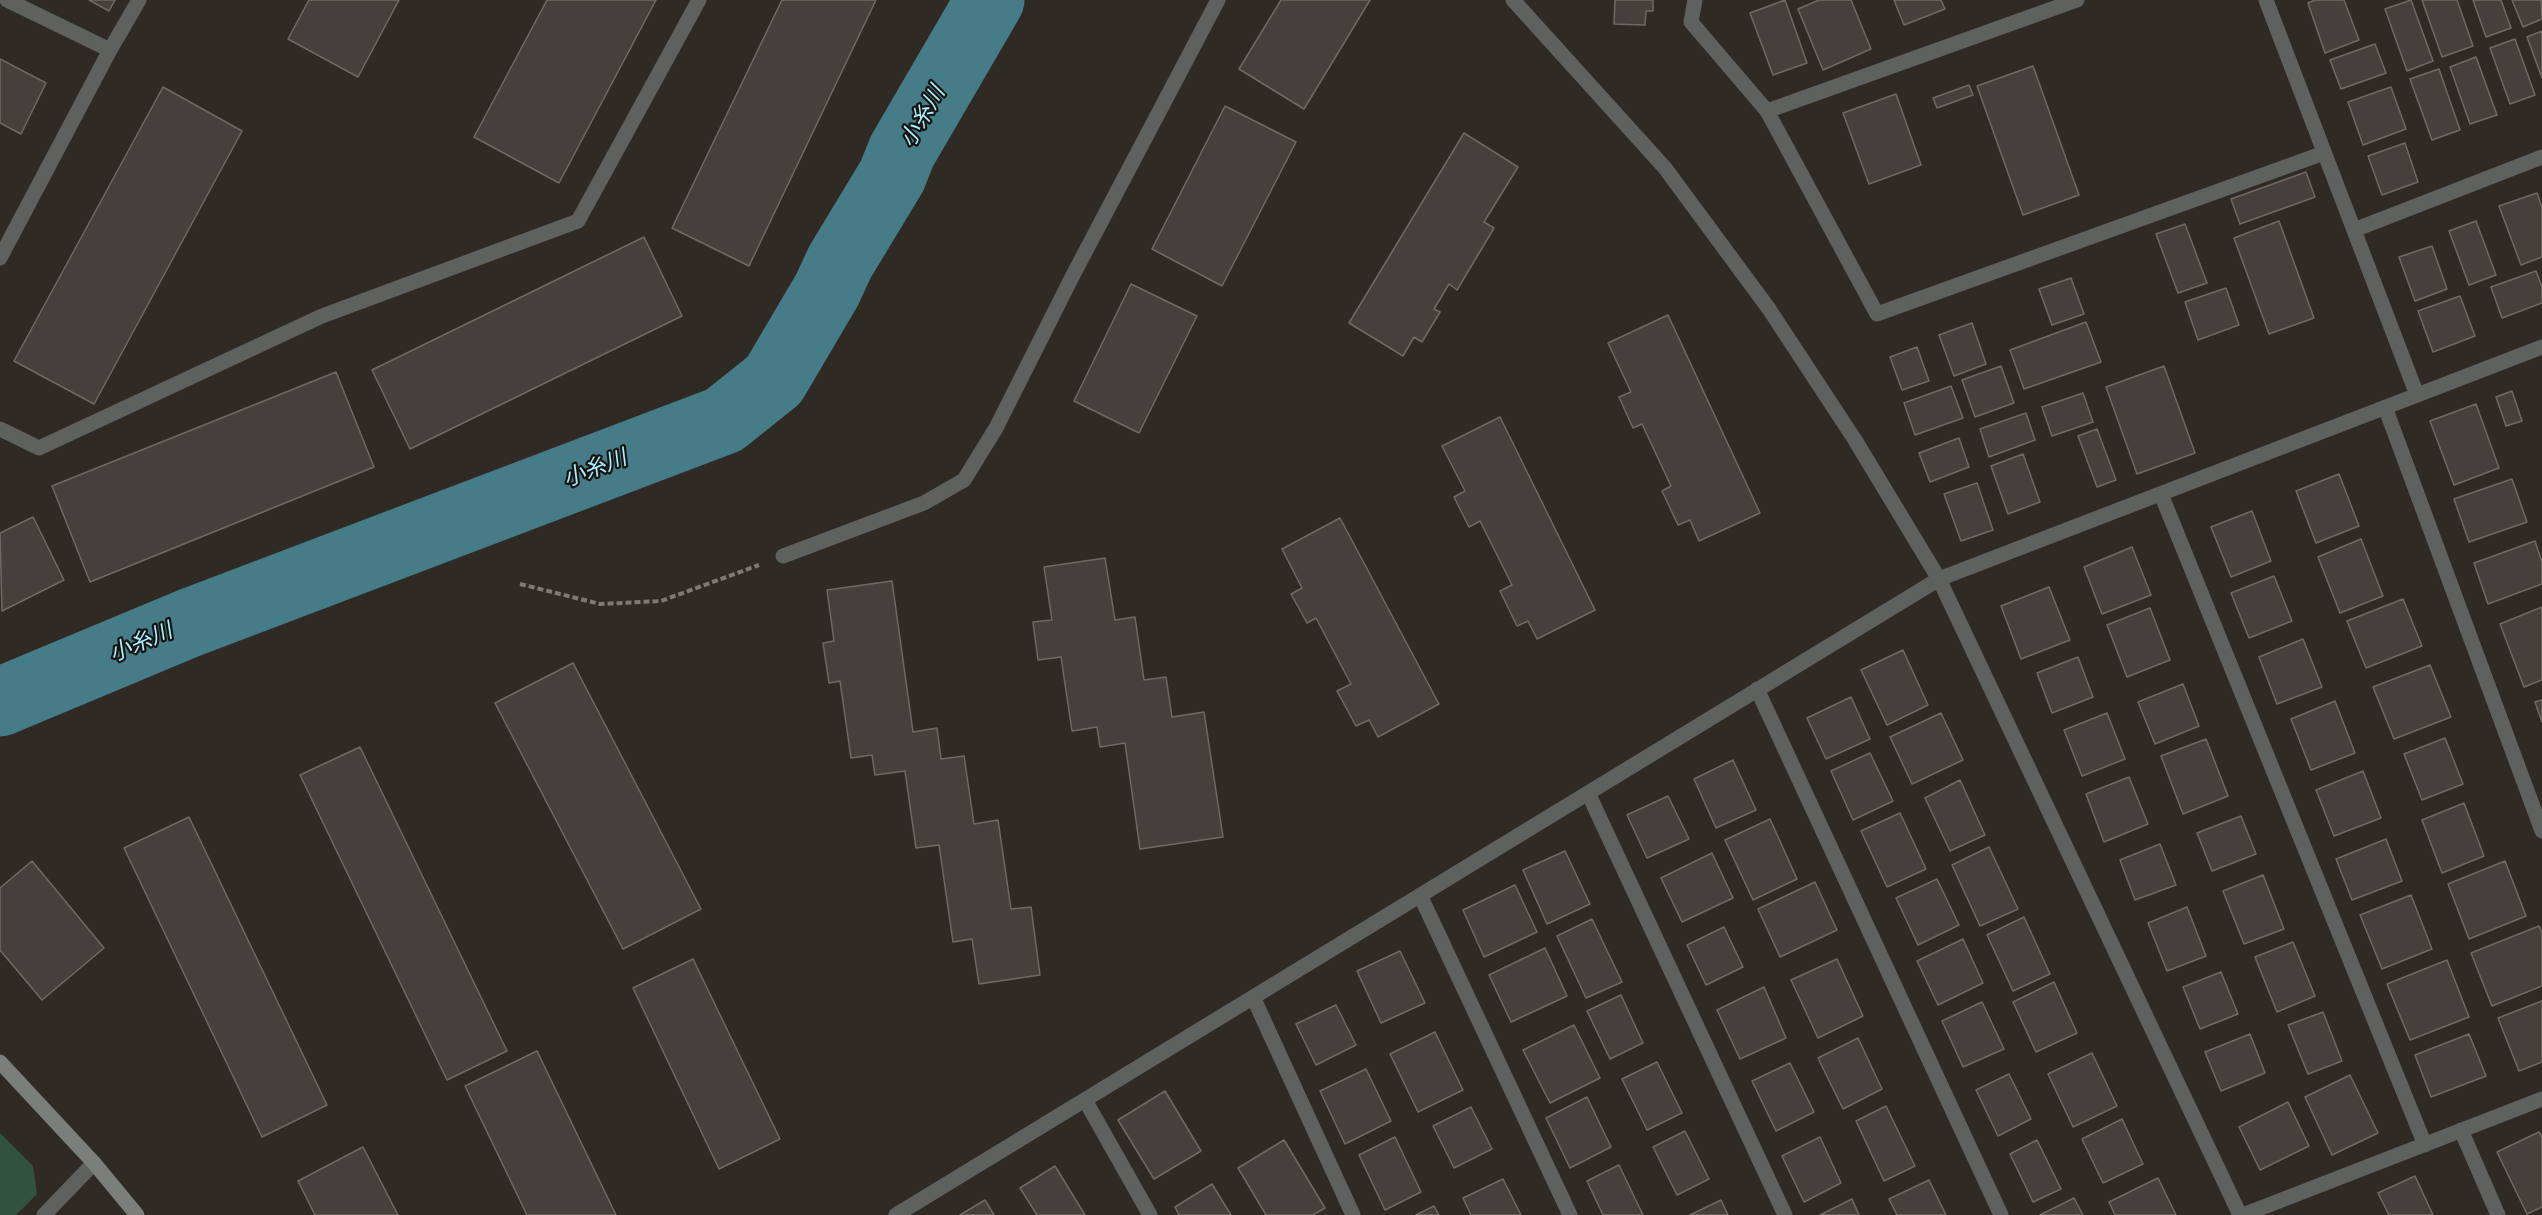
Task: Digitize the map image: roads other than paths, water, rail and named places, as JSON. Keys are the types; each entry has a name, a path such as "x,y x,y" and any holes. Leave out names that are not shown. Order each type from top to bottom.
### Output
{"street":[{"path":"8,0 110,50"},
{"path":"0,258 110,50 139,0"},
{"path":"0,429 39,448 322,316 578,221 699,0"},
{"path":"783,556 924,503 964,480 996,428 1072,277 1218,0"},
{"path":"1513,0 1665,168 1679,187 1775,319 1855,441 1938,579 2242,1215 2542,1099"},
{"path":"1695,0 1691,21 1767,111 1876,314 2324,153"},
{"path":"1767,111 2077,0"},
{"path":"2266,0 2417,395"},
{"path":"2354,230 2542,158"},
{"path":"896,1215 918,1209 1085,1100 1938,579 2542,347"},
{"path":"2385,407 2542,831"},
{"path":"2161,494 2425,1144"},
{"path":"1757,689 2001,1215"},
{"path":"1588,793 1785,1215"},
{"path":"1420,895 1570,1215"},
{"path":"1253,997 1353,1215"},
{"path":"0,1062 94,1163 137,1215"},
{"path":"1085,1100 1150,1215"},
{"path":"2462,1130 2498,1215"},
{"path":"44,1215 94,1163"}],"waterway":[{"name":"小糸川","path":"0,702 189,623 724,420 774,380 827,290 840,262 892,176 902,151 990,0"}]}
